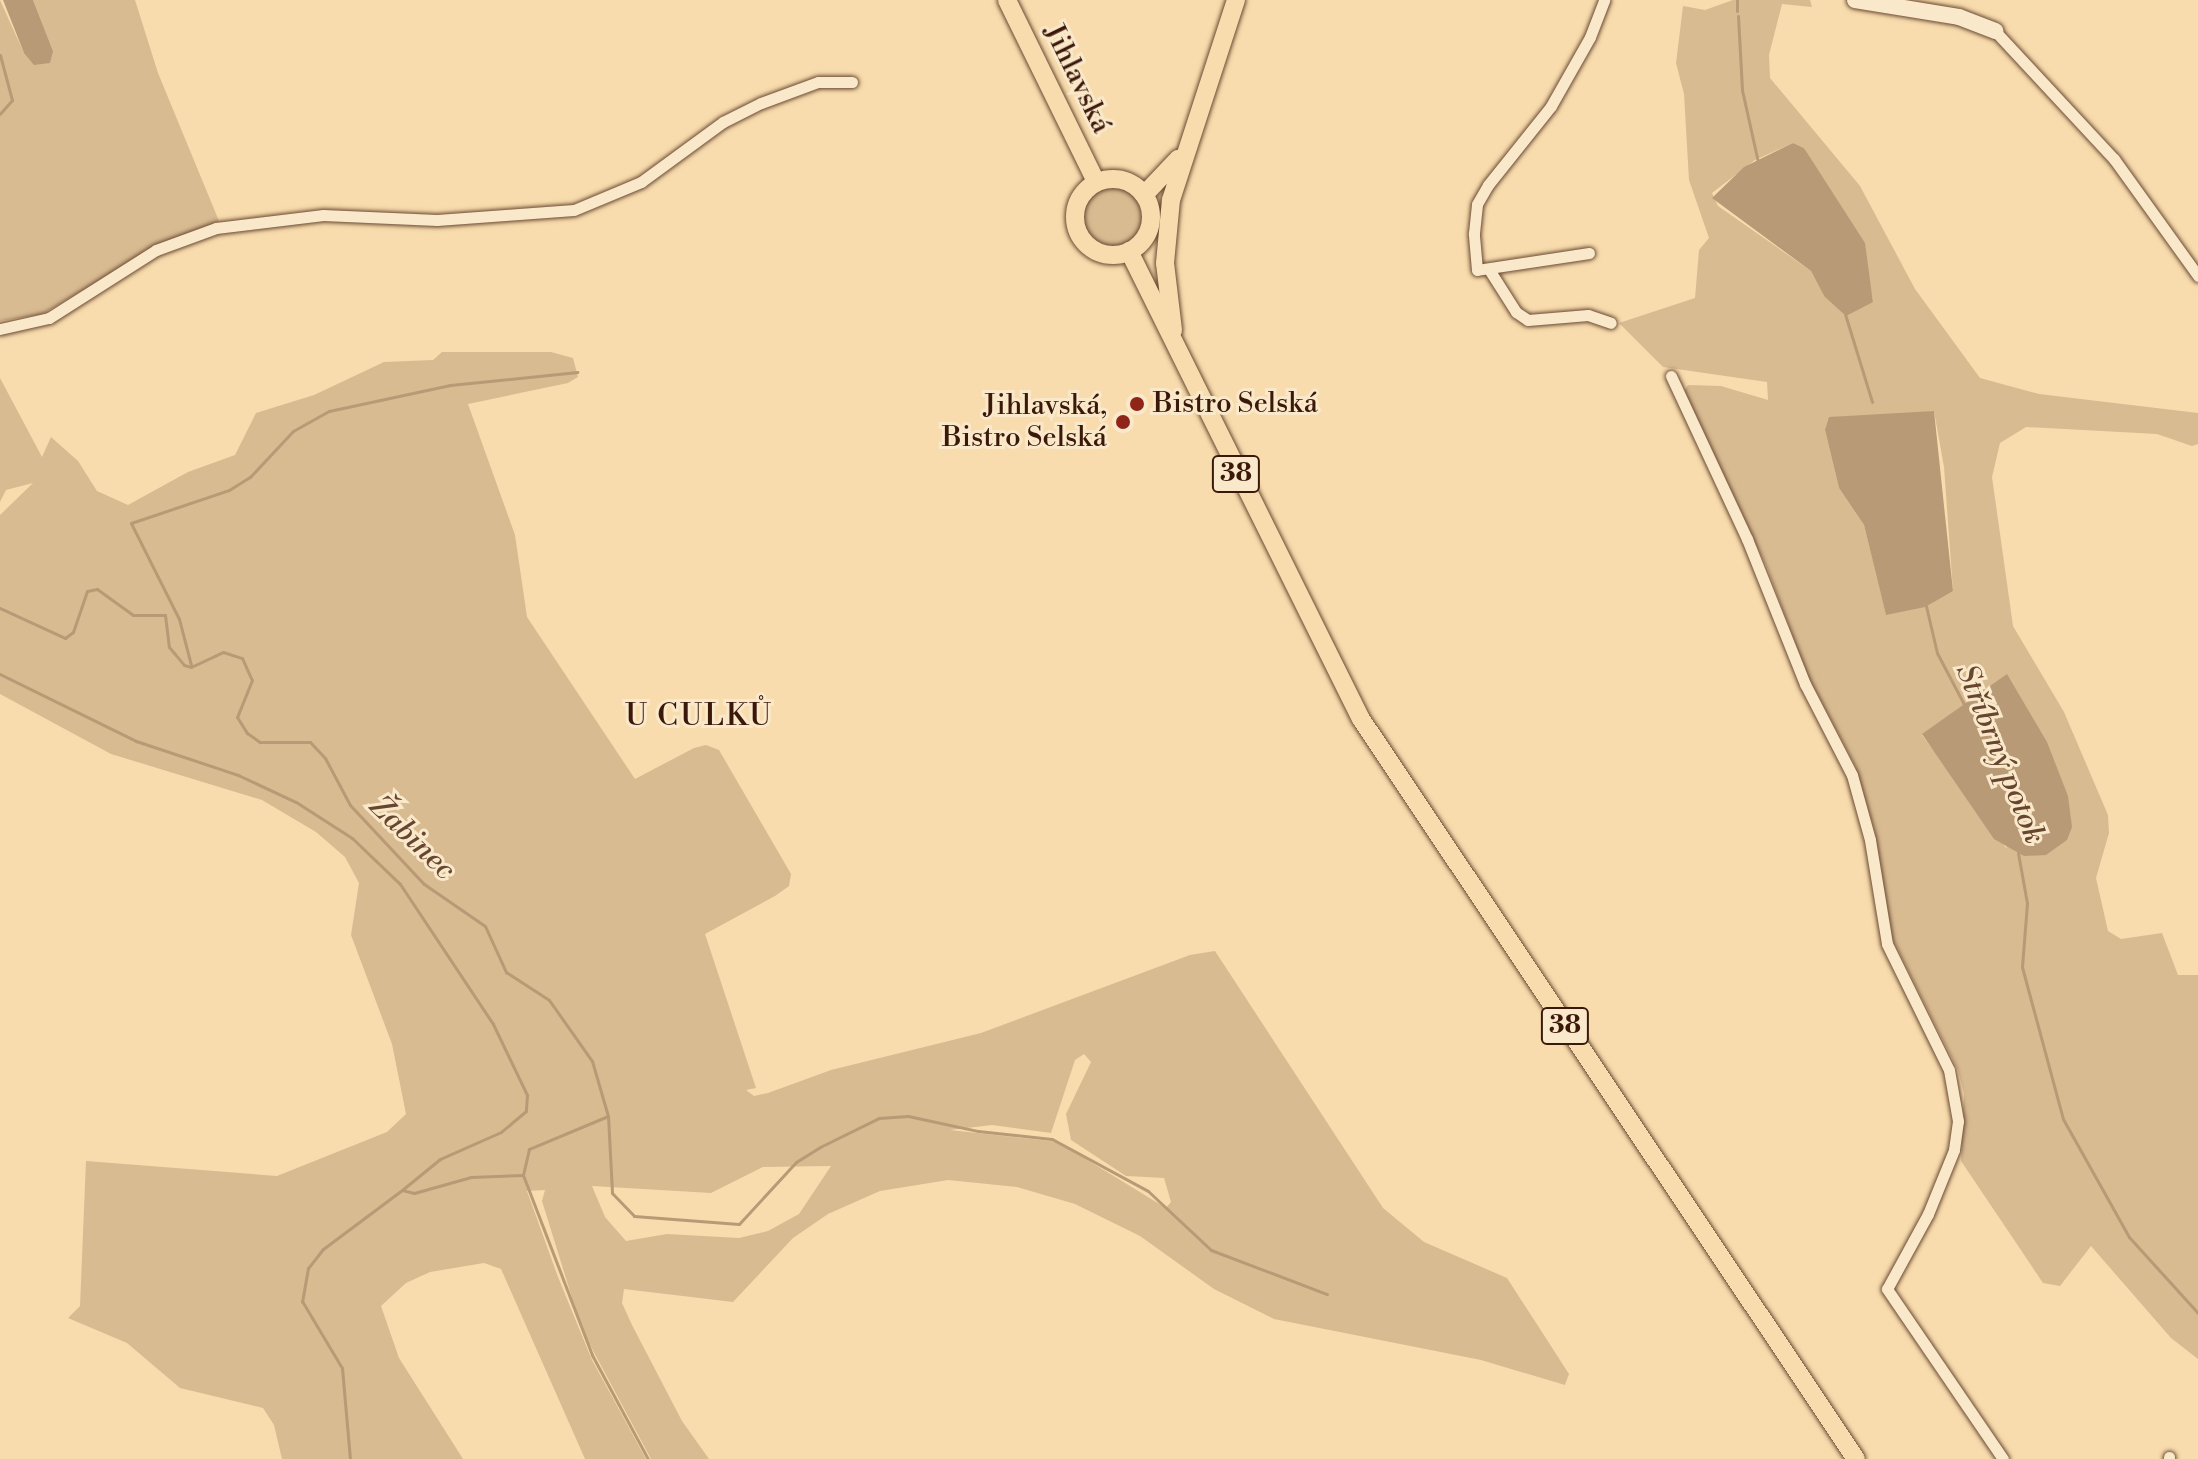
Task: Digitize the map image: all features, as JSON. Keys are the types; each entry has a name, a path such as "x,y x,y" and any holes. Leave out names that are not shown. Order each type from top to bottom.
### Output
{"main road":[{"name":"Jihlavská","path":"1007,0 1096,182"},
{"path":"1183,363 1168,302 1166,244 1173,190 1206,105 1236,0"},
{"path":"1144,195 1191,140"},
{"path":"1122,180 1144,195 1150,223 1145,237 1129,251 1097,251 1078,233 1078,201 1096,182 1122,180"},
{"name":"38","path":"1129,251 1290,583 1381,750 1856,1459"}],"street":[{"path":"1589,253 1490,271 1477,270 1477,204 1558,95 1604,0"},
{"path":"1855,0 1959,17 1995,31 2114,159 2198,276"},
{"path":"0,329 49,318 156,250 227,226 323,215 437,220 574,210 641,182 723,122 761,103 818,82 852,82"},
{"path":"1490,271 1516,312 1528,320 1588,315 1611,323"},
{"path":"1671,376 1747,539 1805,684 1852,775 1870,840 1881,925 1949,1070 1958,1121 1954,1150 1928,1214 1887,1289 2003,1459"}],"shaded area":[{"path":"0,0 24,53 53,51 33,0 135,0 158,73 219,221 146,253 42,314 0,321"},
{"path":"1733,0 1810,0 1812,7 1782,4 1769,55 1770,78 1860,186 1915,289 1980,378 2039,394 2198,413 2198,444 2192,446 2157,434 2026,427 2000,443 1992,477 2013,626 2064,712 2108,815 2109,833 2096,878 2108,931 2121,939 2162,933 2178,975 2198,975 2198,1359 2171,1338 2091,1246 2060,1286 2043,1283 1961,1161 1964,1094 1958,1070 1889,932 1875,832 1855,765 1808,676 1766,565 1684,391 1688,385 1721,386 1768,400 1767,382 1663,367 1619,323 1695,298 1699,250 1709,238 1689,180 1684,94 1676,63 1683,6 1705,10","holes":["1793,143 1804,148 1869,276 1873,302 1824,296 1811,271 1718,206 1712,193 1755,160","1934,411 1944,467 1953,591 1914,609 1886,614 1864,525 1839,488 1825,430","1965,705 2007,849 1922,735"]},
{"path":"1112,187 1133,196 1142,217 1133,238 1112,247 1091,238 1082,217 1091,196"},
{"path":"442,352 551,352 573,358 578,377 568,383 468,404 515,535 527,617 635,779 694,748 706,745 719,750 791,874 789,886 775,896 705,934 756,1088 746,1090 754,1096 768,1093 831,1070 981,1033 1190,955 1215,951 1383,1208 1424,1242 1507,1278 1569,1374 1565,1385 1481,1360 1274,1319 1214,1289 1140,1236 1075,1204 1017,1187 948,1180 880,1191 828,1214 793,1238 733,1302 624,1289 622,1303 632,1325 682,1421 709,1459 651,1459 582,1330 542,1201 545,1190 527,1191 558,1277 592,1360 646,1459 585,1459 501,1269 484,1263 430,1272 406,1283 381,1306 399,1358 463,1459 282,1459 274,1425 263,1408 180,1388 127,1343 68,1318 80,1306 86,1161 277,1176 387,1132 406,1114 392,1044 351,935 359,883 345,857 316,832 262,800 111,754 0,694 0,515 33,483 6,490 0,502 0,378 42,457 51,437 78,461 97,491 128,505 188,472 235,455 256,413 314,395 384,362 433,360","holes":["1084,1054 1091,1062 1066,1114 1071,1140 1126,1176 1164,1178 1171,1202 1166,1208 1058,1142 950,1130 992,1125 1051,1133 1075,1060","831,1166 799,1214 768,1231 739,1238 667,1234 626,1241 605,1217 592,1186 711,1193 763,1167"]}],"water":[{"path":"3,0 33,0 53,51 50,63 34,65 24,53"},
{"path":"1793,143 1804,148 1865,243 1873,302 1846,316 1824,296 1811,271 1712,198 1744,167"},
{"path":"1934,411 1953,591 1925,607 1886,615 1864,525 1839,488 1825,430 1829,417"},
{"path":"2007,674 2047,742 2068,796 2072,827 2067,840 2046,855 2024,856 1994,839 1922,734"}],"waterway":[{"name":"Stříbrný potok","path":"1737,0 1737,11"},
{"path":"1738,16 1742,90 1758,162"},
{"name":"Žabinec","path":"0,55 12,100 0,114"},
{"name":"Stříbrný potok","path":"1845,314 1872,402"},
{"path":"191,665 179,619 131,523 229,490 250,477 293,431 329,411 450,385 577,372"},
{"name":"Žabinec","path":"0,608 65,638 73,632 87,591 97,589 133,615 165,615 169,647 184,665 191,667 223,652 242,658 252,680 237,717 247,733 260,742 310,742 325,758 350,805 424,884 485,926 506,972 549,1000 592,1061 608,1116 529,1149 523,1175 471,1177 414,1193 402,1190 323,1249 308,1268 302,1301 342,1368 350,1459"},
{"name":"Stříbrný potok","path":"1926,606 1937,653 1965,706"},
{"path":"0,674 136,741 238,775 296,802 352,838 400,884 493,1024 527,1095 526,1111 501,1132 440,1159 402,1190"},
{"name":"Stříbrný potok","path":"2018,853 2027,903 2022,967 2063,1119 2129,1237 2198,1313"},
{"path":"608,1116 612,1193 634,1216 739,1224 796,1162 879,1118 908,1116 978,1131 1052,1139 1148,1191 1211,1250 1327,1294"},
{"path":"523,1175 592,1355 648,1459"}],"place":[{"name":"Bistro Selská","path":"1137,404"},
{"name":"Jihlavská, Bistro Selská","path":"1123,422"}],"district":[{"name":"U CULKŮ","path":"699,716"}]}
